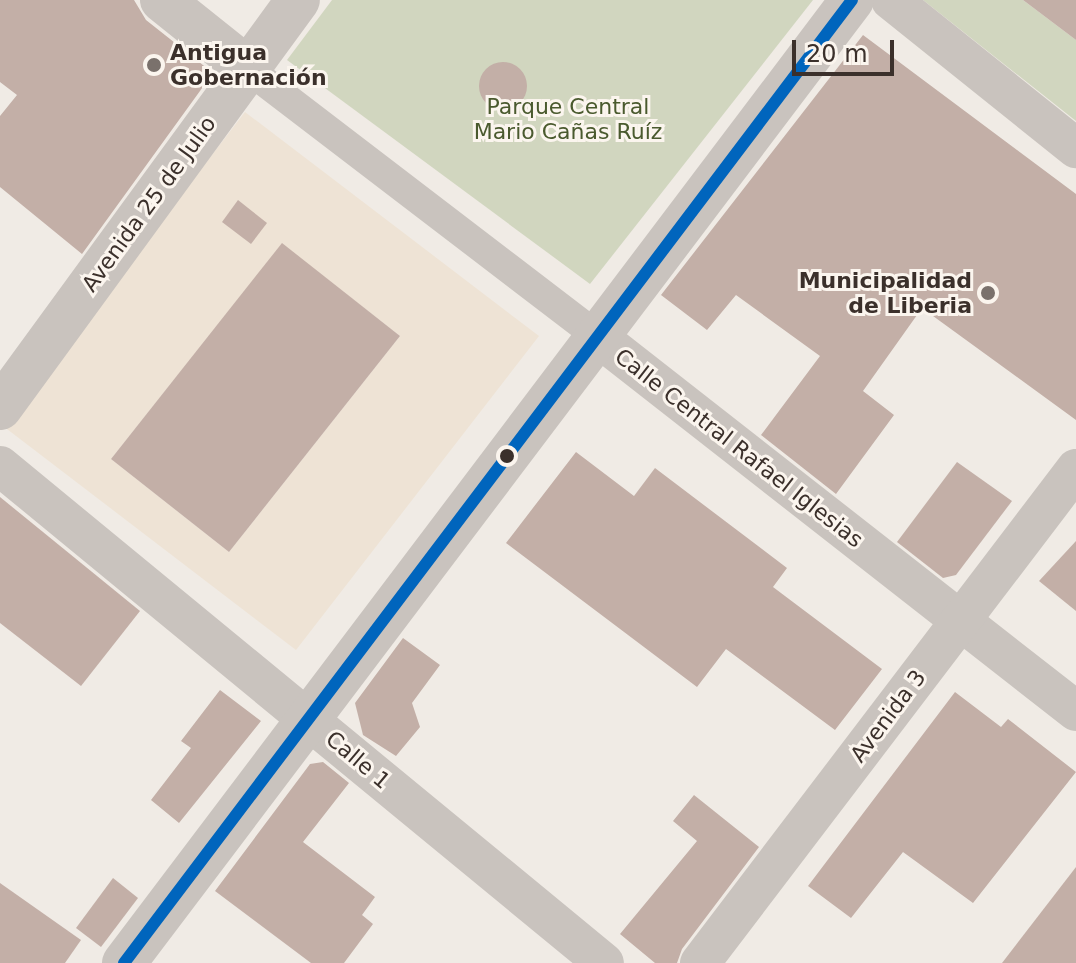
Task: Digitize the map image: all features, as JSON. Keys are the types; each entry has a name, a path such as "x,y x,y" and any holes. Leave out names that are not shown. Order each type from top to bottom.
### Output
{"street":[{"path":"162,0 248,69"},
{"name":"Avenida 25 de Julio","path":"0,408 298,0"},
{"path":"124,963 852,0"},
{"path":"891,0 1076,148"},
{"name":"Calle Central Rafael Iglesias","path":"248,69 598,337 1076,711"},
{"name":"Calle 1","path":"0,466 604,963"},
{"name":"Avenida 3","path":"700,963 1076,469"}],"green space":[{"name":"Parque Central Mario Cañas Ruíz","path":"332,0 813,0 590,284 287,60"},
{"path":"923,0 1023,0 1076,40 1076,121"}],"shaded area":[{"path":"245,112 539,336 296,650 3,426","holes":["282,244 400,336 229,552 111,459"]}],"building":[{"path":"0,0 134,0 146,20 213,73 82,254 0,187 0,116 17,95 0,82"},
{"path":"1023,0 1076,0 1076,40"},
{"path":"863,35 1076,194 1076,420 922,308 863,391 894,415 836,494 761,435 820,356 736,295 707,330 661,295"},
{"path":"503,62 512,63 520,69 526,77 526,95 520,103 512,109 503,110 494,109 486,103 480,95 479,86 480,77 486,69 494,63"},
{"path":"238,200 267,223 251,244 222,222"},
{"path":"282,243 400,336 229,552 111,459"},
{"path":"576,452 634,496 655,468 787,568 773,587 882,669 835,730 726,649 697,687 506,543"},
{"path":"957,462 1012,501 956,575 943,578 897,542"},
{"path":"0,497 140,611 81,686 0,623"},
{"path":"1076,541 1076,611 1039,581"},
{"path":"403,638 440,665 412,703 420,727 396,756 363,735 355,703"},
{"path":"220,690 261,721 179,823 151,800 191,748 181,741"},
{"path":"955,692 1001,727 1008,719 1076,772 973,903 903,852 851,918 808,886"},
{"path":"323,762 349,783 303,842 375,897 362,915 373,924 344,963 311,963 215,891 310,764"},
{"path":"694,795 759,847 682,949 677,963 655,963 620,934 697,841 673,821"},
{"path":"1076,867 1076,963 1002,963"},
{"path":"113,878 138,898 101,947 76,928"},
{"path":"0,883 81,940 65,963 0,963"}],"transit line":[{"name":"20","path":"124,963 852,0"}],"place":[{"name":"Antigua Gobernación","path":"154,65"},
{"name":"Municipalidad de Liberia","path":"988,293"}]}
